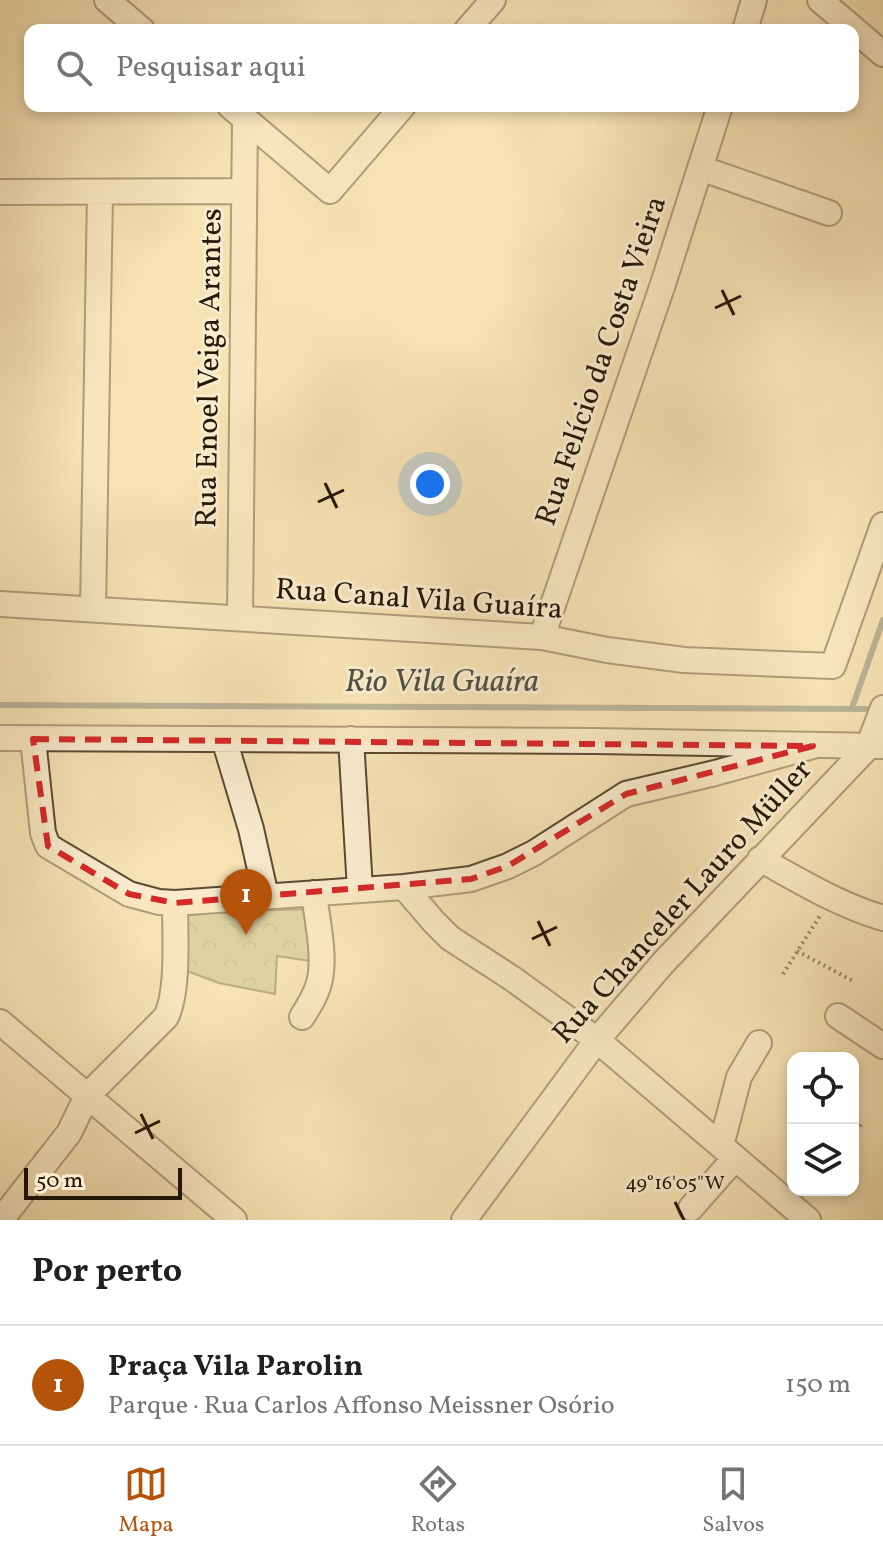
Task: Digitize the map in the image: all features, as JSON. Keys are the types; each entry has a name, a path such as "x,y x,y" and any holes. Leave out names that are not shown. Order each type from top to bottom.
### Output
{"street":[{"path":"107,0 135,24"},
{"path":"472,24 493,0"},
{"path":"747,24 754,0"},
{"path":"820,0 848,24"},
{"path":"859,33 883,54"},
{"path":"238,112 330,191 398,112"},
{"name":"Rua Enoel Veiga Arantes","path":"238,112 244,191 240,618"},
{"name":"Rua Felício da Costa Vieira","path":"542,637 658,299 718,112"},
{"path":"700,168 829,213"},
{"path":"0,192 244,191"},
{"path":"93,609 100,192"},
{"name":"Rua Canal Vila Guaíra","path":"0,604 542,637 607,650 684,660 833,666 883,525"},
{"path":"33,739 43,833 48,846 129,894 175,903 404,887 471,879 500,870 534,853 626,794 878,731"},
{"name":"Rua Chanceler Lauro Müller","path":"464,1220 597,1040 663,963 878,731"},
{"path":"0,738 595,741 813,746"},
{"path":"224,739 251,829 266,896"},
{"path":"351,739 360,889"},
{"path":"760,859 853,909 883,918"},
{"path":"404,887 450,938 597,1040 808,1220"},
{"path":"302,1017 321,979 321,948 314,893"},
{"path":"4,1210 69,1133 87,1096 159,1026 171,1006 175,903"},
{"path":"838,1016 883,1046"},
{"path":"0,1022 234,1220"},
{"path":"691,1208 728,1152 739,1077 759,1043"}],"path":[{"path":"783,974 831,898"},
{"path":"797,951 853,981"},
{"path":"859,1127 862,1123"}],"highlighted area":[{"path":"33,739 813,746 626,794 508,866 471,879 175,903 129,894 48,846"}],"green space":[{"path":"307,909 311,961 277,956 275,994 219,983 184,970 184,913"}],"waterway":[{"path":"852,708 883,620"},
{"name":"Rio Vila Guaíra","path":"0,705 875,709"}],"place":[{"name":"Praça Vila Parolin","path":"246,935"}]}
